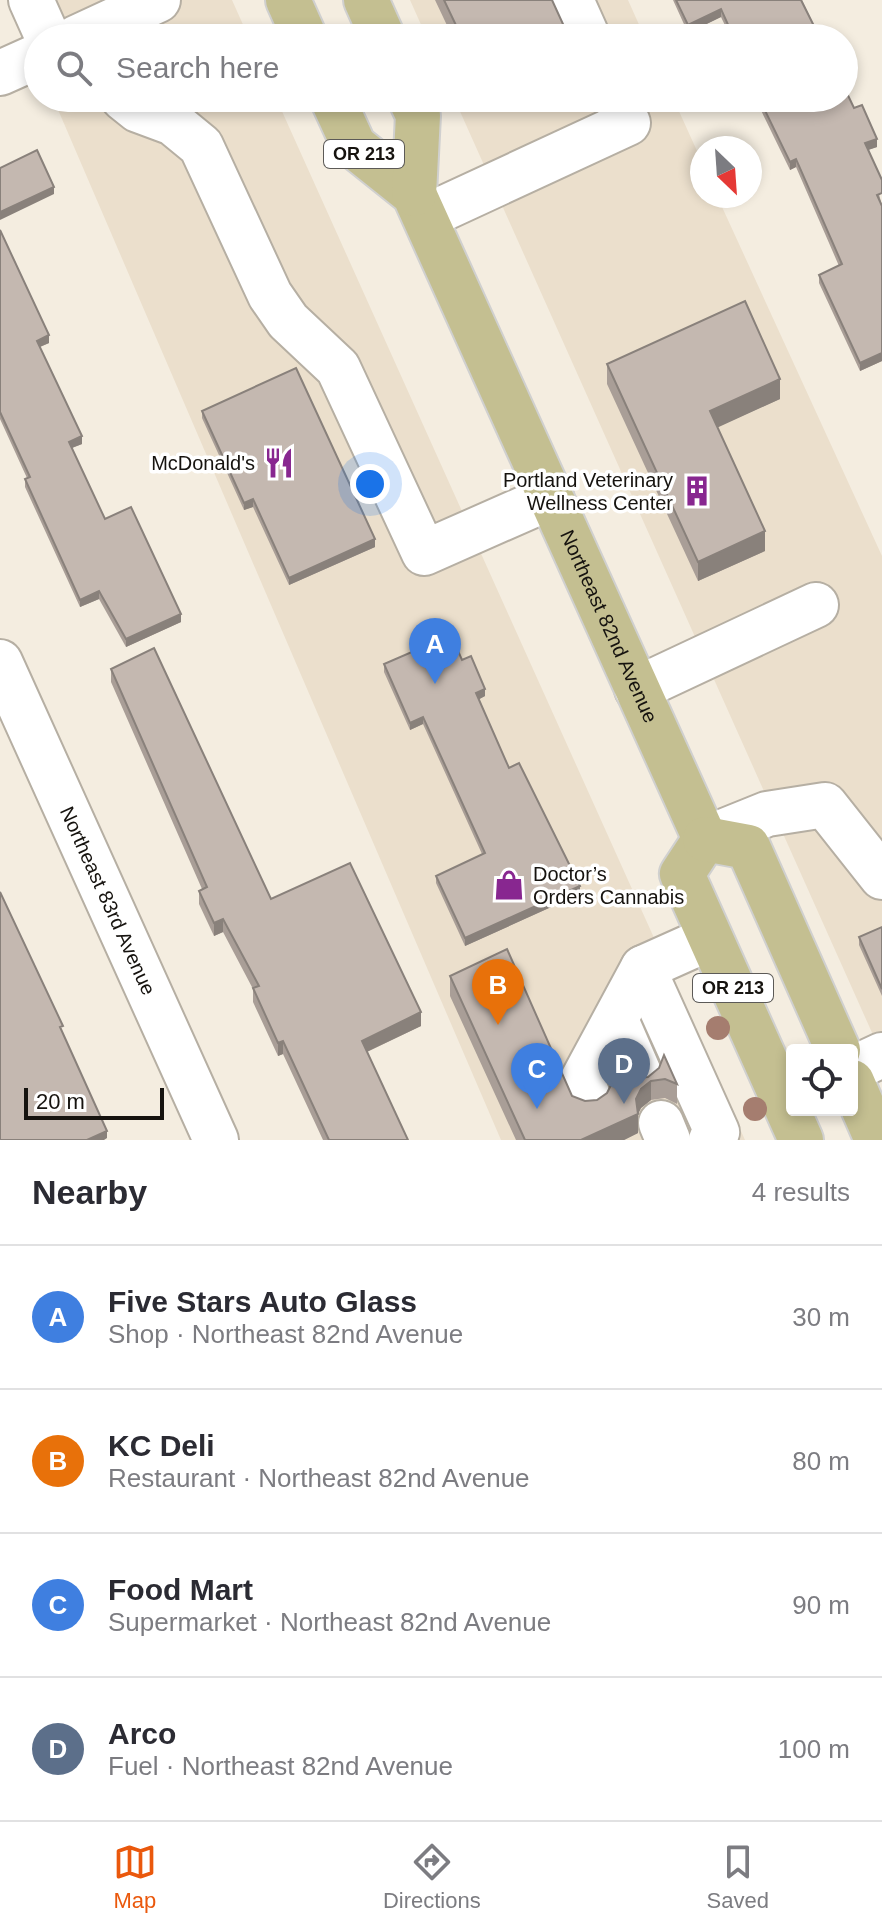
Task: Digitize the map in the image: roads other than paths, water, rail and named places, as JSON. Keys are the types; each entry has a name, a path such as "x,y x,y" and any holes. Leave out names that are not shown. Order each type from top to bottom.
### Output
{"main road":[{"path":"288,0 299,24"},
{"path":"366,0 377,24"},
{"name":"Northeast 82nd Avenue","path":"338,112 354,146 420,206"},
{"name":"Northeast 82nd Avenue","path":"417,112 420,206 705,839"},
{"name":"OR 213","path":"801,1140 682,874 705,839 748,847 835,1044"},
{"path":"858,1096 877,1140"}],"street":[{"path":"31,0 60,24"},
{"path":"104,24 158,0"},
{"path":"571,0 582,24"},
{"path":"0,73 24,62"},
{"path":"143,112 173,123 201,146 270,295 288,321 338,368 424,553 551,497"},
{"path":"420,206 628,123 623,112"},
{"path":"637,689 816,605"},
{"name":"Northeast 83rd Avenue","path":"0,662 216,1140"},
{"path":"705,839 767,814 825,805 882,877"},
{"path":"588,1096 582,1081 643,968 710,938"},
{"path":"643,968 717,1132 711,1140"},
{"path":"616,1020 639,1073"},
{"path":"858,1066 882,1055"}],"place":[{"name":"McDonald's","path":"279,463"},
{"name":"Portland Veterinary Wellness Center","path":"697,491"},
{"name":"Five Stars Auto Glass","path":"435,684"},
{"name":"Doctor’s Orders Cannabis","path":"509,885"},
{"name":"KC Deli","path":"498,1025"},
{"name":"Arco","path":"624,1104"},
{"name":"Food Mart","path":"537,1109"}]}
